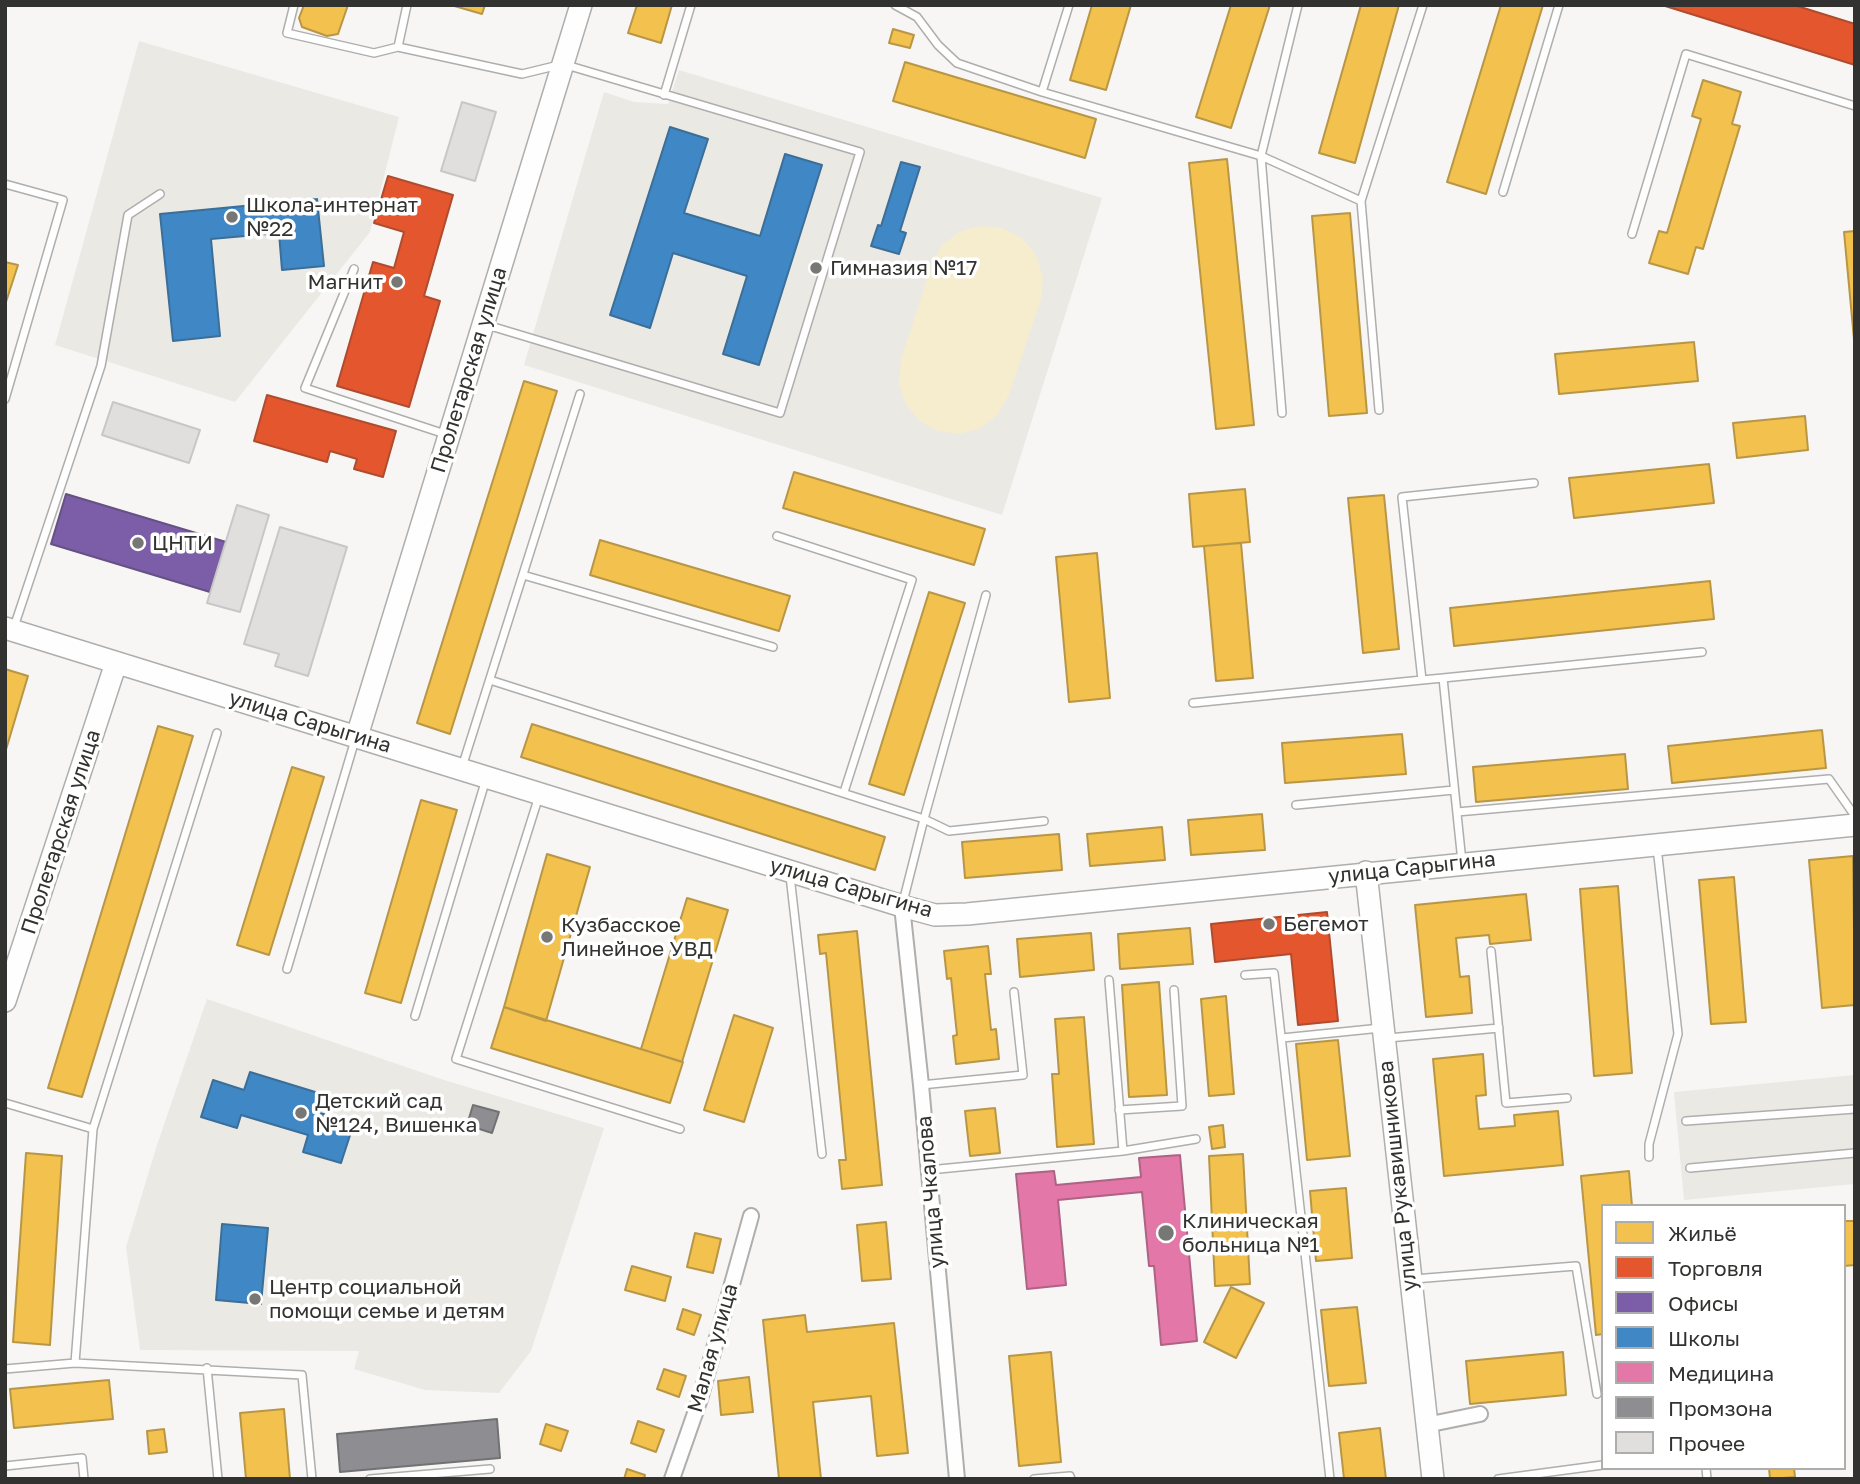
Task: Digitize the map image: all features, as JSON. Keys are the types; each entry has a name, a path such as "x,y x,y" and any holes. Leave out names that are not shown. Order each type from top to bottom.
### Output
{"street":[{"name":"Пролетарская улица","path":"356,736 581,5"},
{"name":"улица Сарыгина","path":"9,629 935,915 967,914 1855,825"},
{"name":"Пролетарская улица","path":"5,1001 116,663"},
{"name":"улица Рукавишникова","path":"1366,872 1433,1479"},
{"name":"улица Чкалова","path":"902,906 957,1479"},
{"name":"Малая улица","path":"672,1479 700,1399 751,1216"},
{"path":"1426,1425 1480,1414"}],"lane":[{"path":"294,5 287,33 374,53 398,47 522,74 563,64 860,152 780,413 483,324"},
{"path":"398,47 407,5"},
{"path":"664,95 691,5"},
{"path":"895,5 917,17 938,45 957,62 1042,92 1261,156 1361,201"},
{"path":"1042,92 1069,5"},
{"path":"1282,413 1261,156 1298,5"},
{"path":"1379,410 1361,201 1423,5"},
{"path":"1503,192 1559,5"},
{"path":"1632,234 1685,54 1855,106"},
{"path":"5,184 63,200 5,399"},
{"path":"9,629 101,366 128,215 160,194"},
{"path":"354,269 305,388 449,435"},
{"path":"462,768 580,394"},
{"path":"1422,680 1402,497 1534,483"},
{"path":"777,536 912,580 844,792"},
{"path":"523,575 773,647"},
{"path":"902,906 986,595"},
{"path":"1194,703 1702,652"},
{"path":"1443,678 1462,863"},
{"path":"490,680 844,792 924,819 949,831 1044,821"},
{"path":"75,1363 93,1129 217,733"},
{"path":"287,969 356,736"},
{"path":"415,1016 487,776"},
{"path":"1457,812 1829,779 1855,816"},
{"path":"1296,805 1454,790"},
{"path":"540,793 456,1059 680,1129"},
{"path":"1649,1157 1649,1144 1678,1034 1657,843"},
{"path":"790,872 822,1154"},
{"path":"1491,950 1506,1103 1567,1098"},
{"path":"1245,975 1274,972 1330,1479"},
{"path":"1110,981 1123,1150"},
{"path":"1119,1110 1182,1106 1174,990"},
{"path":"921,1085 1023,1075 1014,992"},
{"path":"1282,1038 1499,1028"},
{"path":"5,1103 93,1129"},
{"path":"1686,1121 1855,1109"},
{"path":"928,1170 1123,1150 1196,1139"},
{"path":"1690,1168 1855,1153"},
{"path":"1410,1279 1576,1266 1597,1394"},
{"path":"5,1369 75,1363 302,1375 312,1479"},
{"path":"207,1368 218,1479"},
{"path":"5,1466 82,1458 84,1479"},
{"path":"1498,1479 1601,1465"},
{"path":"370,1479 490,1469"},
{"path":"1034,1479 1070,1476 1071,1479"}],"shaded area":[{"name":"Школа-интернат №22","path":"139,41 399,117 370,232 235,402 55,345"},
{"name":"Гимназия №17","path":"679,70 1102,198 1002,515 524,365 604,92 634,102 668,104"},
{"path":"980,226 1002,228 1022,238 1036,255 1043,277 1041,299 1009,395 998,414 981,428 959,434 938,431 918,420 905,403 899,382 901,360 931,266 941,246 959,232"},
{"path":"207,999 444,1080 604,1128 531,1351 499,1393 425,1390 354,1369 359,1351 140,1350 126,1247 157,1145"},
{"path":"1855,1075 1855,1184 1684,1200 1674,1092"}],"building: Жильё":[{"path":"304,5 348,5 338,34 327,36 302,27 299,18"},
{"path":"451,5 485,5 482,14"},
{"path":"637,5 672,5 661,43 628,33"},
{"path":"1092,5 1131,5 1106,90 1070,80"},
{"path":"1231,5 1270,5 1231,128 1196,117"},
{"path":"1361,5 1399,5 1355,163 1319,153"},
{"path":"1501,5 1543,5 1486,194 1447,182"},
{"path":"893,29 914,35 910,48 889,43"},
{"path":"905,62 1096,119 1085,158 893,101"},
{"path":"1703,80 1741,92 1732,124 1740,126 1703,249 1696,247 1688,274 1649,263 1659,231 1667,233 1701,119 1692,116"},
{"path":"1227,159 1254,425 1216,429 1189,163"},
{"path":"1350,213 1367,413 1329,416 1312,216"},
{"path":"1855,231 1855,350 1844,232"},
{"path":"5,262 18,265 5,305"},
{"path":"1694,342 1698,381 1559,394 1555,354"},
{"path":"524,381 557,391 450,734 417,723"},
{"path":"1805,416 1808,450 1737,458 1733,423"},
{"path":"1709,464 1714,503 1574,518 1569,478"},
{"path":"794,472 985,529 974,565 783,508"},
{"path":"1245,489 1250,542 1193,547 1189,494"},
{"path":"1384,495 1399,649 1363,653 1348,498"},
{"path":"600,540 790,596 779,631 590,575"},
{"path":"1241,543 1253,678 1216,681 1204,546"},
{"path":"1097,553 1110,698 1069,702 1056,557"},
{"path":"1710,581 1714,619 1454,646 1450,608"},
{"path":"929,592 965,603 904,795 869,784"},
{"path":"5,669 28,676 5,753"},
{"path":"532,724 885,837 875,870 521,757"},
{"path":"158,726 193,736 82,1097 48,1088"},
{"path":"1822,730 1826,768 1672,783 1668,746"},
{"path":"1402,734 1406,774 1285,783 1282,743"},
{"path":"1625,754 1628,789 1476,802 1473,767"},
{"path":"292,767 324,777 269,955 237,945"},
{"path":"421,800 457,810 401,1003 365,993"},
{"path":"1262,814 1265,850 1191,855 1188,820"},
{"path":"1162,827 1165,860 1090,866 1087,834"},
{"path":"1059,834 1062,870 965,878 962,842"},
{"name":"Кузбасское Линейное УВД","path":"547,854 590,867 546,1021 504,1007"},
{"path":"1853,856 1855,1005 1822,1008 1809,860"},
{"path":"1734,877 1746,1022 1711,1024 1699,880"},
{"path":"1618,886 1632,1073 1594,1076 1580,889"},
{"path":"1526,894 1531,940 1490,944 1489,935 1456,938 1460,977 1469,976 1472,1013 1426,1017 1415,905"},
{"path":"687,898 728,910 682,1062 641,1049"},
{"path":"1190,928 1193,964 1120,969 1118,934"},
{"path":"857,931 882,1185 842,1189 839,1160 846,1160 826,953 820,954 818,935"},
{"path":"1091,933 1094,970 1020,977 1017,939"},
{"path":"988,946 991,974 985,974 991,1030 996,1029 999,1059 956,1064 953,1036 957,1035 951,978 947,979 944,951"},
{"path":"1159,982 1167,1095 1129,1097 1122,985"},
{"path":"1226,996 1234,1094 1209,1096 1201,999"},
{"path":"504,1007 683,1062 670,1103 491,1048"},
{"path":"734,1015 773,1028 744,1122 704,1110"},
{"path":"1084,1017 1094,1144 1057,1147 1052,1074 1059,1074 1055,1019"},
{"path":"1338,1040 1350,1156 1307,1160 1296,1044"},
{"path":"1483,1054 1486,1095 1476,1096 1479,1129 1515,1126 1514,1115 1558,1111 1563,1165 1444,1176 1433,1059"},
{"path":"995,1108 1000,1153 970,1156 965,1111"},
{"path":"1223,1125 1225,1147 1212,1149 1209,1127"},
{"path":"26,1153 62,1156 50,1345 13,1342"},
{"path":"1243,1154 1250,1284 1215,1286 1209,1156"},
{"path":"1629,1171 1632,1204 1601,1204 1601,1334 1596,1335 1581,1176"},
{"path":"1346,1188 1352,1258 1316,1261 1310,1191"},
{"path":"1846,1221 1855,1221 1855,1265 1846,1266"},
{"path":"886,1222 891,1279 862,1281 857,1225"},
{"path":"695,1233 721,1239 713,1273 687,1267"},
{"path":"632,1266 671,1277 665,1301 625,1290"},
{"path":"1231,1287 1264,1303 1236,1358 1204,1342"},
{"path":"1357,1307 1366,1383 1329,1386 1321,1310"},
{"path":"683,1309 701,1315 694,1335 677,1329"},
{"path":"805,1315 807,1332 894,1323 908,1453 877,1456 871,1396 813,1402 821,1479 779,1479 763,1320"},
{"path":"1051,1352 1061,1462 1019,1466 1009,1356"},
{"path":"1563,1352 1566,1395 1470,1404 1466,1361"},
{"path":"664,1369 686,1376 679,1397 657,1389"},
{"path":"749,1377 753,1412 721,1415 718,1381"},
{"path":"109,1380 113,1419 14,1428 10,1389"},
{"path":"284,1409 290,1479 246,1479 240,1413"},
{"path":"638,1421 664,1430 656,1452 631,1443"},
{"path":"546,1424 568,1431 561,1451 540,1444"},
{"path":"1380,1428 1386,1479 1344,1479 1339,1433"},
{"path":"164,1429 167,1452 149,1454 147,1431"},
{"path":"627,1469 645,1475 644,1479 624,1479"},
{"path":"1769,1470 1794,1470 1795,1477 1770,1479"}],"building: Торговля":[{"path":"1662,5 1794,5 1855,24 1855,65"},
{"name":"Магнит","path":"388,176 453,195 424,296 440,301 409,407 337,386 373,262 394,268 404,232 374,223"},
{"path":"267,395 396,431 383,477 354,469 357,459 330,451 327,462 254,441"},
{"path":"1327,912 1338,1021 1298,1025 1291,954 1215,962 1211,924"}],"building: Офисы":[{"name":"ЦНТИ","path":"66,494 226,542 210,592 51,544"}],"building: Школы":[{"name":"Гимназия №17","path":"670,127 708,139 684,213 760,236 785,154 822,165 759,365 723,354 747,276 673,253 650,328 610,315"},
{"path":"901,162 920,167 900,231 906,233 899,254 871,246 878,225 881,226"},
{"path":"317,199 324,266 282,270 279,233 211,239 220,336 173,341 160,214"},
{"path":"250,1072 325,1095 320,1113 354,1123 341,1163 303,1152 308,1135 241,1115 237,1128 201,1117 213,1080 244,1090"},
{"path":"222,1224 268,1228 261,1304 216,1300"}],"building: Медицина":[{"name":"Клиническая больница №1","path":"1180,1155 1197,1341 1161,1345 1154,1266 1149,1266 1142,1192 1058,1200 1066,1285 1027,1289 1016,1174 1054,1171 1056,1185 1141,1177 1139,1158"}],"building: Промзона":[{"path":"473,1105 499,1112 492,1133 467,1125"},
{"path":"497,1419 500,1458 340,1472 337,1434"}],"building: Прочее":[{"path":"462,102 496,112 475,181 441,171"},
{"path":"113,402 200,430 189,463 102,435"},
{"path":"237,505 269,515 240,612 207,603"},
{"path":"280,527 347,547 308,676 275,666 279,654 244,644"}],"place":[{"name":"Школа-интернат №22","path":"232,217"},
{"name":"Гимназия №17","path":"816,268"},
{"name":"Магнит","path":"397,282"},
{"name":"ЦНТИ","path":"138,543"},
{"name":"Бегемот","path":"1269,924"},
{"name":"Кузбасское Линейное УВД","path":"547,937"},
{"name":"Детский сад №124, Вишенка","path":"301,1113"},
{"name":"Клиническая больница №1","path":"1166,1233"},
{"name":"Центр социальной помощи семье и детям","path":"255,1299"}]}
